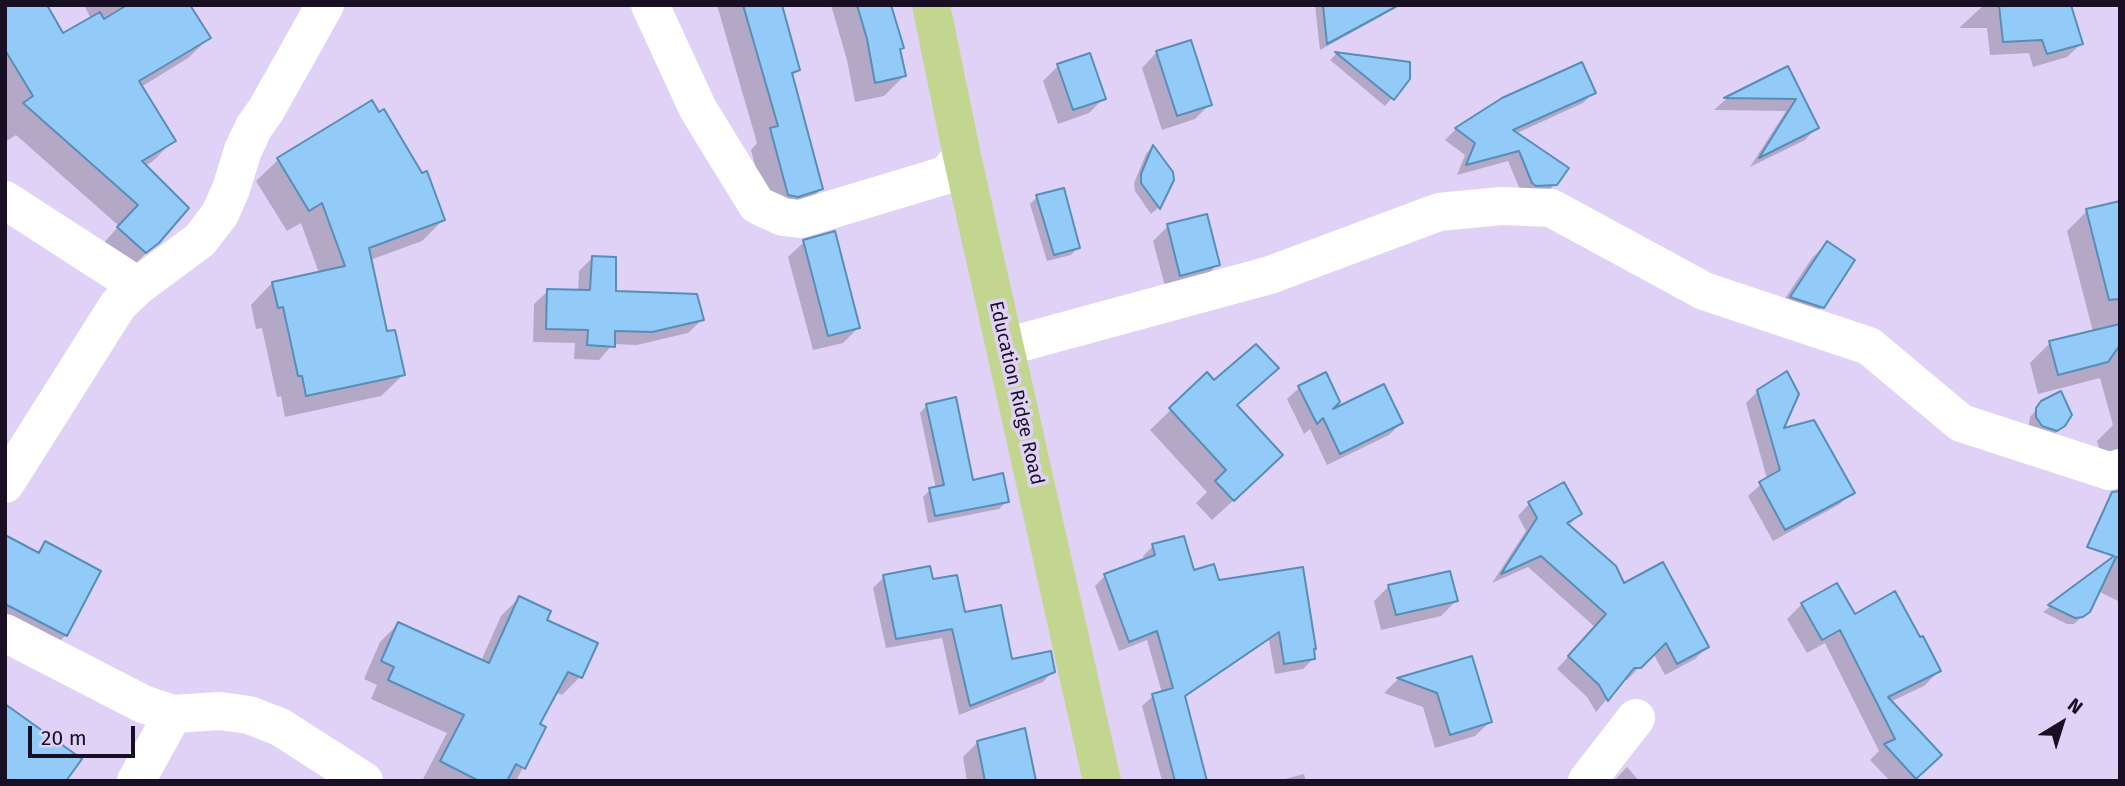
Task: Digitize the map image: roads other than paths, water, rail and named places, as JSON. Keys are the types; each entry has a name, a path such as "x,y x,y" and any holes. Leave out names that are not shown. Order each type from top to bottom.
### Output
{"main road":[{"name":"Education Ridge Road","path":"930,5 1102,781"}],"street":[{"path":"5,484 118,305 138,286 200,240 220,214 254,127 325,5"},
{"path":"650,5 698,109 757,205 767,211 800,219 946,175 962,156"},
{"path":"5,200 138,286"},
{"path":"1005,346 1270,275 1439,212 1501,205 1551,208 1704,291 1869,346 1961,424 2109,471 2120,468"},
{"path":"5,633 143,704 173,714 220,711 249,715 280,727 364,781"},
{"path":"135,781 173,714"},
{"path":"1587,781 1636,718"}]}
